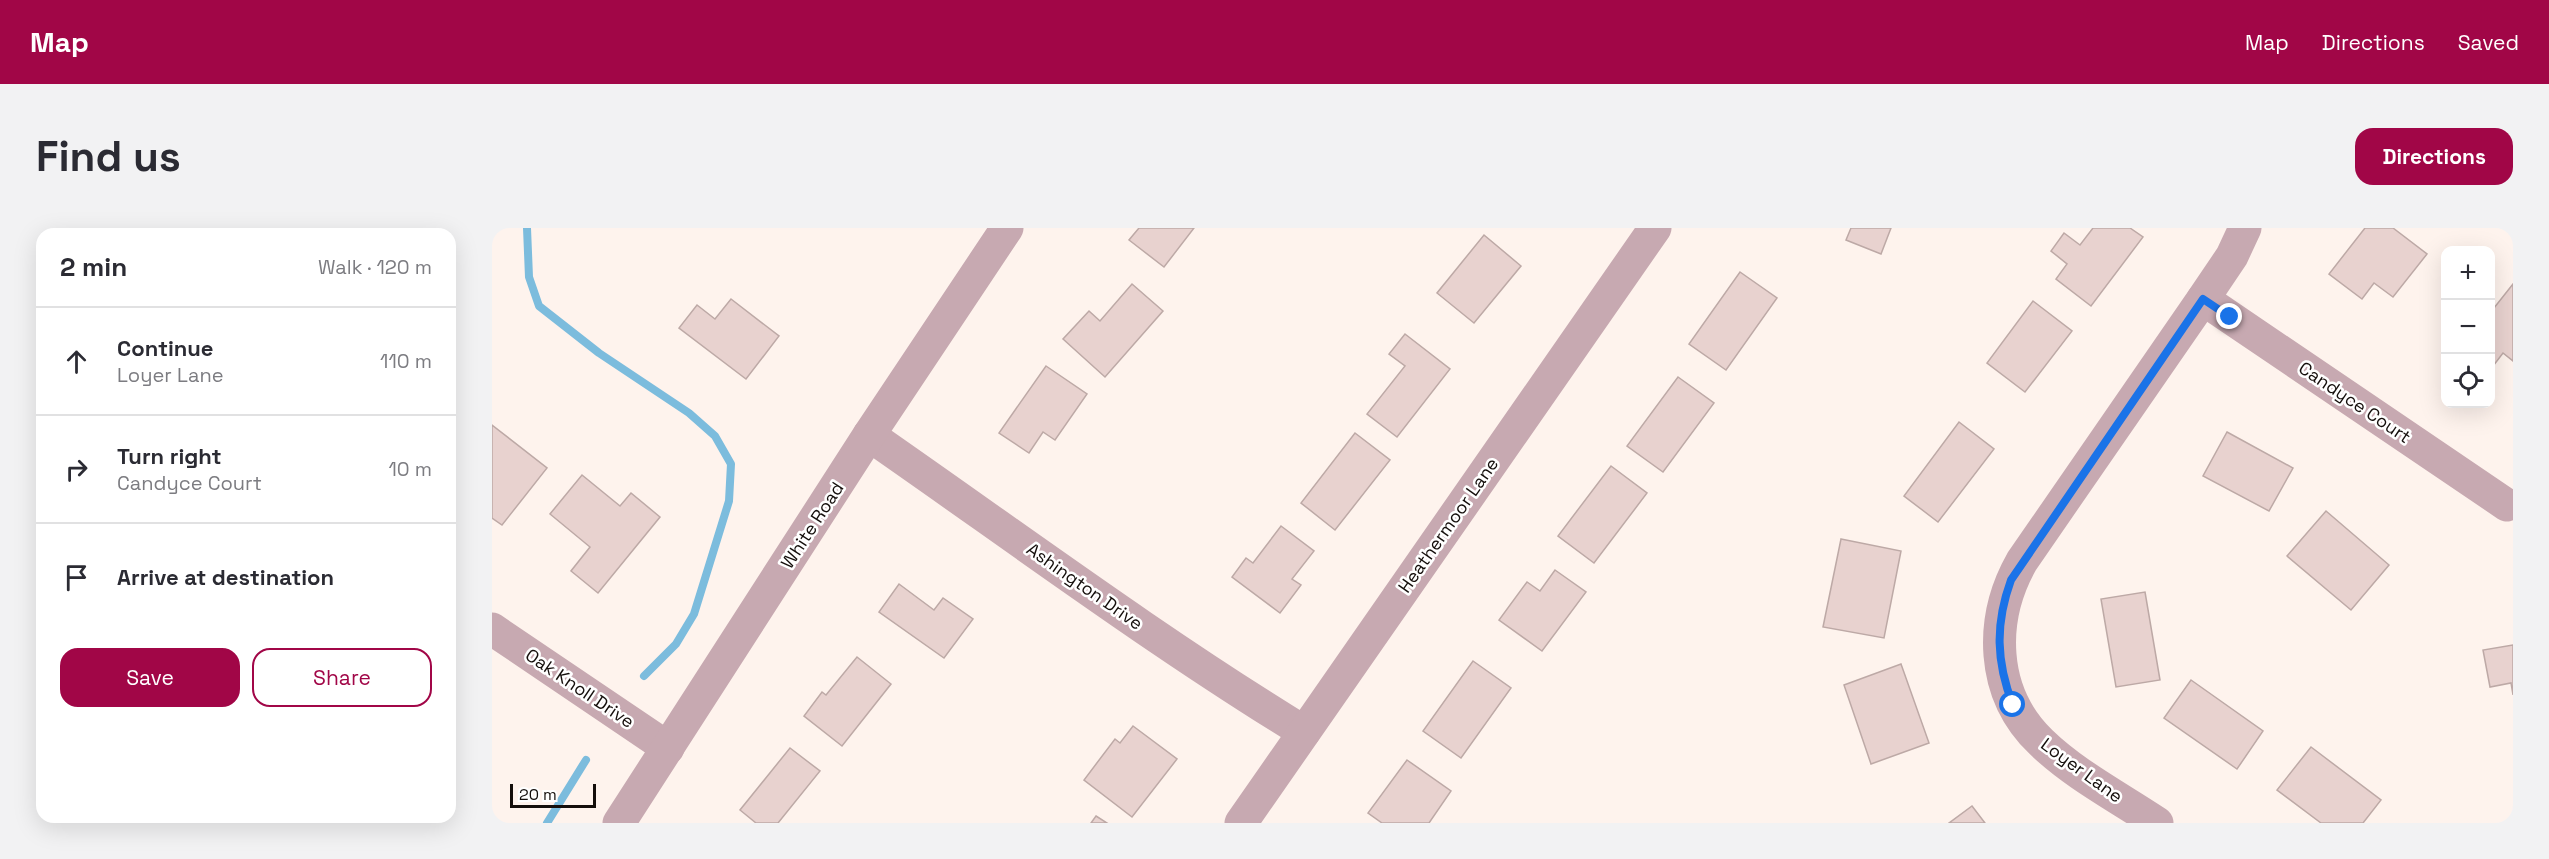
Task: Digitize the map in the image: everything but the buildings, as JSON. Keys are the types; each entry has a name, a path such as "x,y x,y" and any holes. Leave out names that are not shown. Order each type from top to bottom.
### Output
{"street":[{"name":"White Road","path":"619,823 869,435 1007,228"},
{"name":"Heathermoor Lane","path":"1241,823 1655,228"},
{"name":"Loyer Lane","path":"2143,819 2055,754 2025,723 2013,705 2003,675 1998,643 1999,621 2003,600 2022,561 2232,256 2245,228"},
{"name":"Candyce Court","path":"2203,299 2507,505"},
{"name":"Ashington Drive","path":"869,435 1134,621 1304,732"},
{"name":"Oak Knoll Drive","path":"492,629 668,748"}],"waterway":[{"path":"527,228 529,277 539,306 599,353 689,413 715,436 731,464 729,501 694,614 676,644 644,676"},
{"path":"547,823 586,760"}],"route":[{"path":"2013,705 2005,685 1998,643 2003,600 2011,580 2203,299 2230,317"}]}
